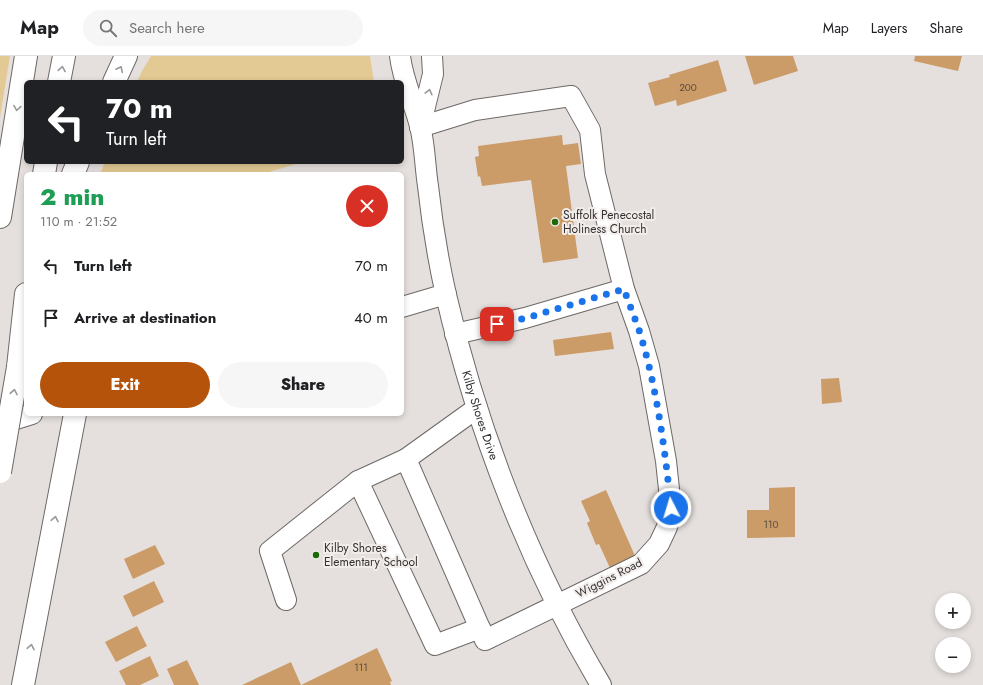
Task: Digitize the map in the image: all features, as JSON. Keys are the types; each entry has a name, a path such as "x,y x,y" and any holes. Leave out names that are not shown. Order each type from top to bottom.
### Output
{"highway":[{"path":"0,218 26,56"},
{"path":"60,80 64,56"},
{"path":"115,80 126,56"},
{"path":"0,472 18,367 24,312"},
{"path":"18,367 24,343"},
{"path":"23,685 75,416"}],"street":[{"name":"Kilby Shores Drive","path":"400,56 402,71 420,127 433,230 446,294 455,334 477,408 488,441 526,539 557,605 582,653 601,685"},
{"name":"Kilby Shores Drive","path":"420,127 433,74 432,56"},
{"name":"Wiggins Road","path":"420,127 475,110 571,96 590,130 595,174 624,289 639,331 649,366 664,446 671,508 667,527 659,544 641,564 485,640 480,628"},
{"path":"455,334 526,318 624,289"},
{"path":"404,305 446,294"},
{"path":"286,600 270,551 358,481 406,459 477,408"},
{"path":"0,424 26,416"},
{"path":"358,481 435,645 480,628 406,459"}],"shaded area":[{"path":"0,56 10,56 0,117"},
{"path":"151,56 370,56 374,80 138,80"},
{"path":"104,164 296,164 269,172 101,172"}],"building":[{"path":"745,56 793,56 798,71 754,85"},
{"path":"915,56 962,56 958,71 914,61"},
{"path":"718,60 727,91 677,106 676,100 655,106 648,83"},
{"name":"Suffolk Penecostal Holiness Church","path":"562,135 563,145 578,143 581,164 566,166 578,258 543,263 531,180 482,186 480,176 478,177 475,157 479,156 478,146"},
{"path":"611,332 614,349 555,356 553,340"},
{"path":"839,378 842,402 822,404 821,379"},
{"path":"795,487 795,537 747,538 747,510 769,510 769,488"},
{"path":"606,490 635,556 610,568 599,544 596,545 587,523 590,521 581,501"},
{"path":"155,545 165,564 133,579 124,559"},
{"path":"154,581 164,602 133,617 123,596"},
{"path":"137,626 147,646 116,662 105,642"},
{"path":"377,648 392,681 390,682 391,685 301,685"},
{"path":"150,656 159,676 140,685 126,685 119,671"},
{"path":"187,660 199,685 174,685 167,669"},
{"path":"291,662 301,685 242,685"}],"place":[{"name":"Suffolk Penecostal Holiness Church","path":"555,222"},
{"name":"Kilby Shores Elementary School","path":"316,555"}],"route":[{"path":"497,324 526,318 624,289 639,331 649,366 666,461 671,508"}]}
